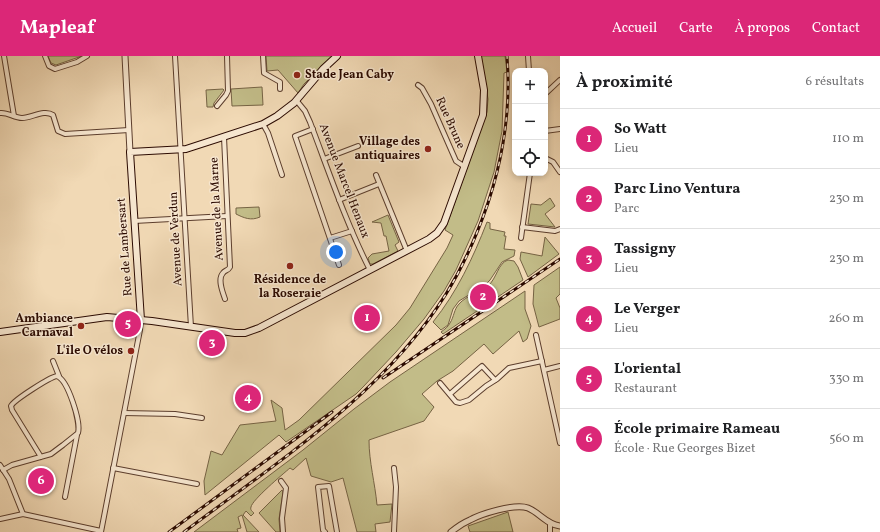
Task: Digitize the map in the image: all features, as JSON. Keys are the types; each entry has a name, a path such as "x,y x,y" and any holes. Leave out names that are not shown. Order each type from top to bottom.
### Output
{"main road":[{"path":"130,152 181,150 263,124 279,114 296,100 337,56"},
{"path":"0,332 107,317 238,333 253,331 431,238 440,229 447,217 480,124 484,107 484,83 478,56"},
{"name":"Rue de Lambersart","path":"130,152 141,320"}],"street":[{"path":"4,56 14,116"},
{"path":"45,56 49,66 55,70 77,62 88,56"},
{"name":"Rue de Lambersart","path":"125,56 130,152"},
{"name":"Avenue de Verdun","path":"175,56 186,218 191,327"},
{"path":"217,106 228,91 227,56"},
{"path":"263,56 264,72 280,82 280,89"},
{"path":"528,56 529,68"},
{"path":"548,91 560,80"},
{"name":"Rue Brune","path":"418,85 422,88 431,104 456,160 459,164 465,167"},
{"name":"Avenue Marcel Henaux","path":"296,100 306,114 313,129 339,200 370,270"},
{"path":"0,113 6,113 23,118 46,113 51,114 53,115 58,131 65,134 129,130"},
{"path":"263,124 282,175"},
{"path":"295,136 313,129"},
{"path":"548,131 560,129"},
{"path":"293,130 339,265"},
{"name":"Avenue de la Marne","path":"224,137 230,267 229,270 223,273 220,281 225,299"},
{"path":"324,159 358,146"},
{"path":"548,160 553,162 560,172"},
{"path":"376,175 407,250"},
{"path":"521,238 530,176"},
{"path":"339,200 379,184"},
{"path":"134,221 227,216"},
{"path":"522,227 555,231 560,229"},
{"path":"330,238 352,231"},
{"name":"Rue de Lambersart","path":"101,532 141,320"},
{"path":"536,335 560,440"},
{"path":"53,361 59,376 63,380 74,408 78,424 78,433 64,497"},
{"path":"440,383 457,402 466,402 509,368 542,361"},
{"path":"450,394 482,366 495,380"},
{"path":"544,370 560,366"},
{"path":"41,457 12,410 11,404 52,378 59,376"},
{"path":"124,413 174,414 202,418"},
{"path":"3,470 12,465 41,457 58,450 78,433"},
{"path":"0,465 7,476 23,514"},
{"path":"113,468 197,484"},
{"path":"394,468 396,487 394,532"},
{"path":"281,482 286,488 282,518 283,532"},
{"path":"325,532 323,530 318,487 329,486 337,532"},
{"path":"451,532 474,518 516,507 528,508 550,524 560,526"},
{"path":"0,519 23,514 101,532"},
{"path":"550,524 550,532"}],"shaded area":[{"path":"48,56 82,56 56,65 51,63"},
{"name":"Stade Jean Caby","path":"266,56 332,56 304,84 298,93 278,70 267,71"},
{"path":"481,56 505,56 507,72 504,73 502,131 494,172 478,221 456,270 444,291 424,319 396,352 356,394 286,442 279,435 205,495 204,481 211,451 222,455 240,425 276,421 271,400 282,408 285,430 299,420 396,325 410,308 447,248 453,235 445,230 487,112 488,99"},
{"path":"262,87 263,105 232,106 231,89"},
{"path":"206,90 224,90 214,103 213,107 207,107"},
{"path":"550,198 555,206 545,214 555,227 528,224 531,204 541,205"},
{"path":"259,207 260,217 254,219 242,217 236,214 236,208"},
{"path":"388,215 399,242 395,245 398,251 373,264 370,264 368,258 372,254 389,251 386,236 384,236 381,223 372,222"},
{"path":"487,222 490,223 490,229 505,232 504,236 506,236 504,249 515,250 514,256 502,262 485,285 459,301 453,309 448,325 441,330 433,322 442,311 457,287 476,249"},
{"path":"545,237 559,254 528,277 520,259 521,252 542,256"},
{"path":"508,260 514,261 523,280 443,334 441,332 449,324 459,304 466,298 488,286 494,279 502,264"},
{"path":"560,267 560,294 556,298 560,308 560,319 539,327 533,304 534,285"},
{"path":"525,291 525,309 531,326 527,339 523,342 519,331 493,354 484,344 453,371 437,381 422,394 434,407 424,421 369,440 377,505 392,504 390,522 375,524 376,532 357,532 343,478 331,482 311,476 306,458 293,470 290,468 268,487 251,507 251,510 254,513 251,516 246,511 243,515 259,532 247,532 242,515 238,517 241,528 237,529 238,532 194,532 390,382"},
{"path":"282,490 283,492 279,519 280,532 276,532 259,513"},
{"path":"508,512 513,532 470,532 468,526"}],"railway":[{"path":"184,532 291,453 360,395 392,364 420,330 446,294 459,272 475,238 494,185 502,149 507,112 507,56"},
{"path":"383,378 560,259"},
{"path":"169,532 332,412"}],"place":[{"name":"Stade Jean Caby","path":"297,75"},
{"name":"Village des antiquaires","path":"428,149"},
{"name":"Résidence de la Roseraie","path":"290,266"},
{"name":"Parc Lino Ventura","path":"483,297"},
{"name":"So Watt","path":"367,318"},
{"name":"L'oriental","path":"128,324"},
{"name":"Ambiance Carnaval","path":"81,326"},
{"name":"Tassigny","path":"212,343"},
{"name":"L'île O vélos","path":"131,351"},
{"name":"Le Verger","path":"248,398"},
{"name":"École primaire Rameau","path":"41,481"}]}
